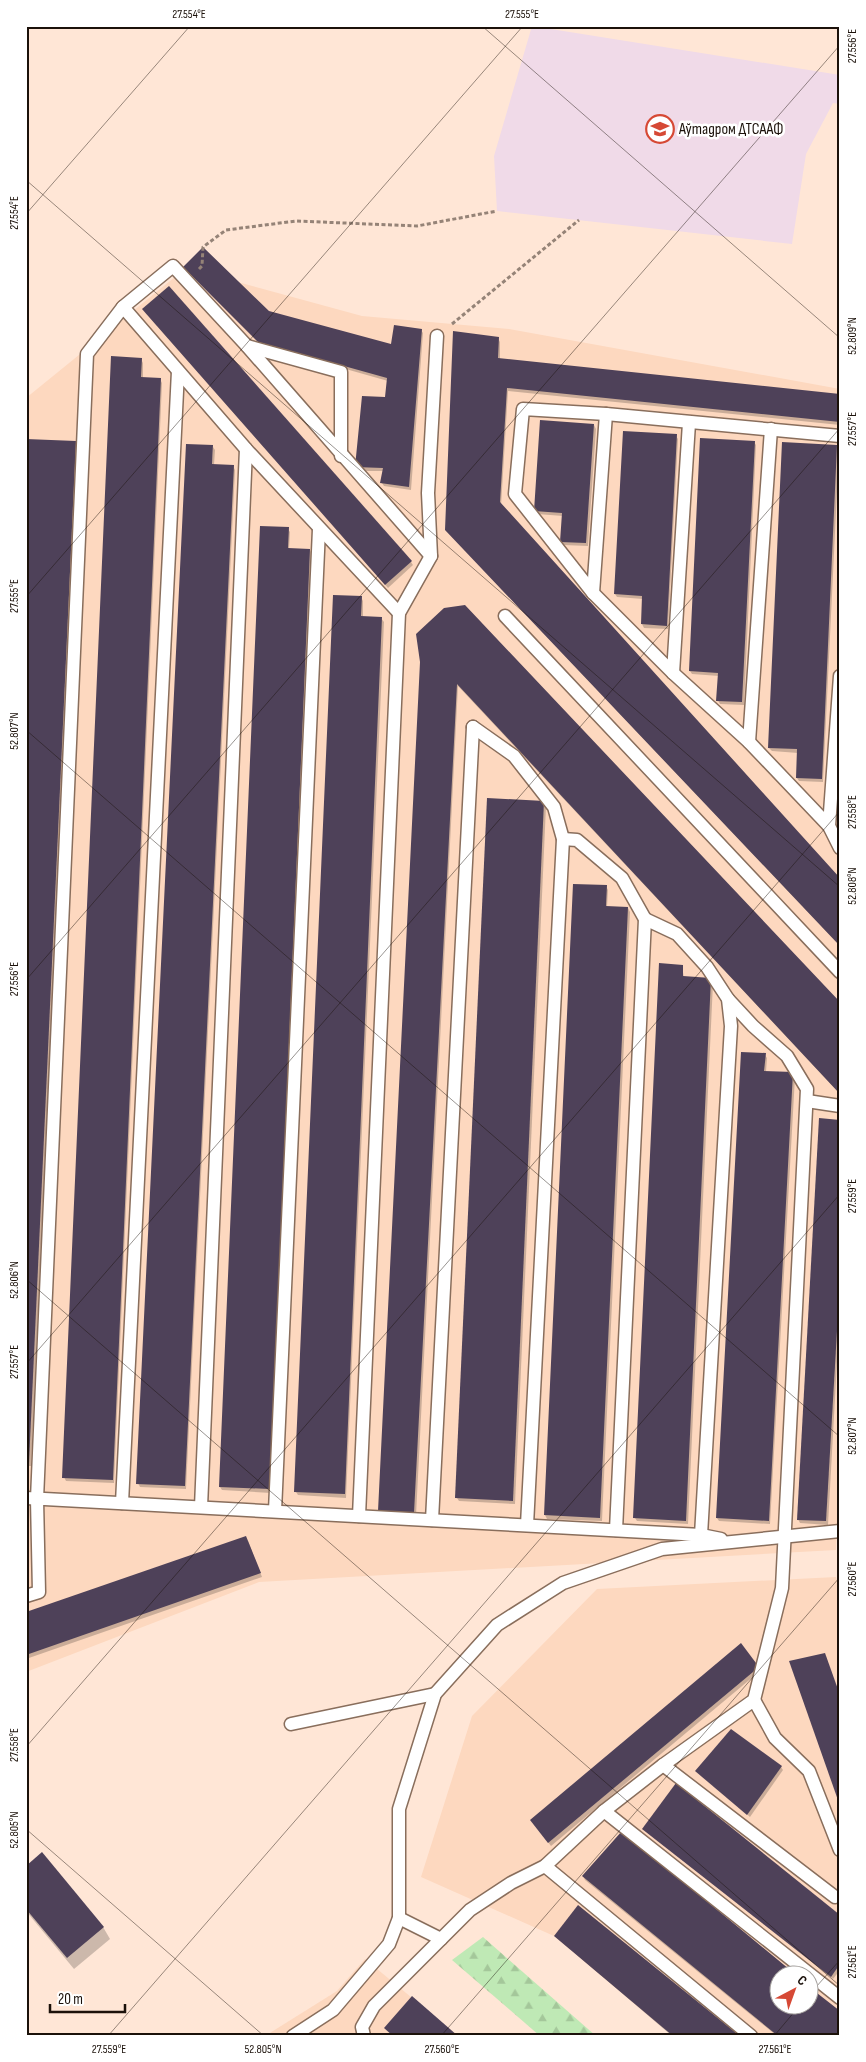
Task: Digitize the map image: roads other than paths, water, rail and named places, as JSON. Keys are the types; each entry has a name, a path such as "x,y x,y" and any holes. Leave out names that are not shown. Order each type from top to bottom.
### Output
{"lane":[{"path":"26,1596 38,1592 32,1498 87,354 123,306 173,266 247,346 430,556"},
{"path":"123,306 246,449 399,613"},
{"path":"359,1516 399,613 430,556 428,493 437,336"},
{"path":"247,346 340,372 341,456"},
{"path":"122,1503 178,371"},
{"path":"840,436 606,414 522,409 515,494 592,593 673,673 749,742 829,826 840,848"},
{"path":"592,593 606,414"},
{"path":"673,673 689,423"},
{"path":"749,742 771,429"},
{"path":"201,1507 246,449"},
{"path":"274,1511 319,529"},
{"path":"505,616 840,972"},
{"path":"829,826 840,676"},
{"path":"432,1520 473,727 514,756 520,763 554,807 563,839 527,1525"},
{"path":"563,839 577,840 622,878 645,919 616,1530"},
{"path":"364,2036 362,2027 374,2006 470,1910 511,1884 545,1866 604,1811 663,1765 754,1700 782,1588 807,1089 787,1056 753,1026 728,999 707,968 677,934 645,919"},
{"path":"701,1535 730,1036 728,999"},
{"path":"807,1101 840,1106"},
{"path":"32,1498 701,1535 733,1541"},
{"path":"293,2036 333,2010 389,1944 399,1918 399,1809 435,1694 497,1625 563,1583 662,1549 840,1531"},
{"path":"291,1724 435,1694"},
{"path":"754,1700 775,1738 809,1771 840,1850"},
{"path":"663,1765 835,1897"},
{"path":"604,1811 840,1998"},
{"path":"545,1866 752,2036"},
{"path":"399,1918 441,1939"}],"place":[{"name":"Аўтадром ДТСААФ","path":"660,129"}]}
